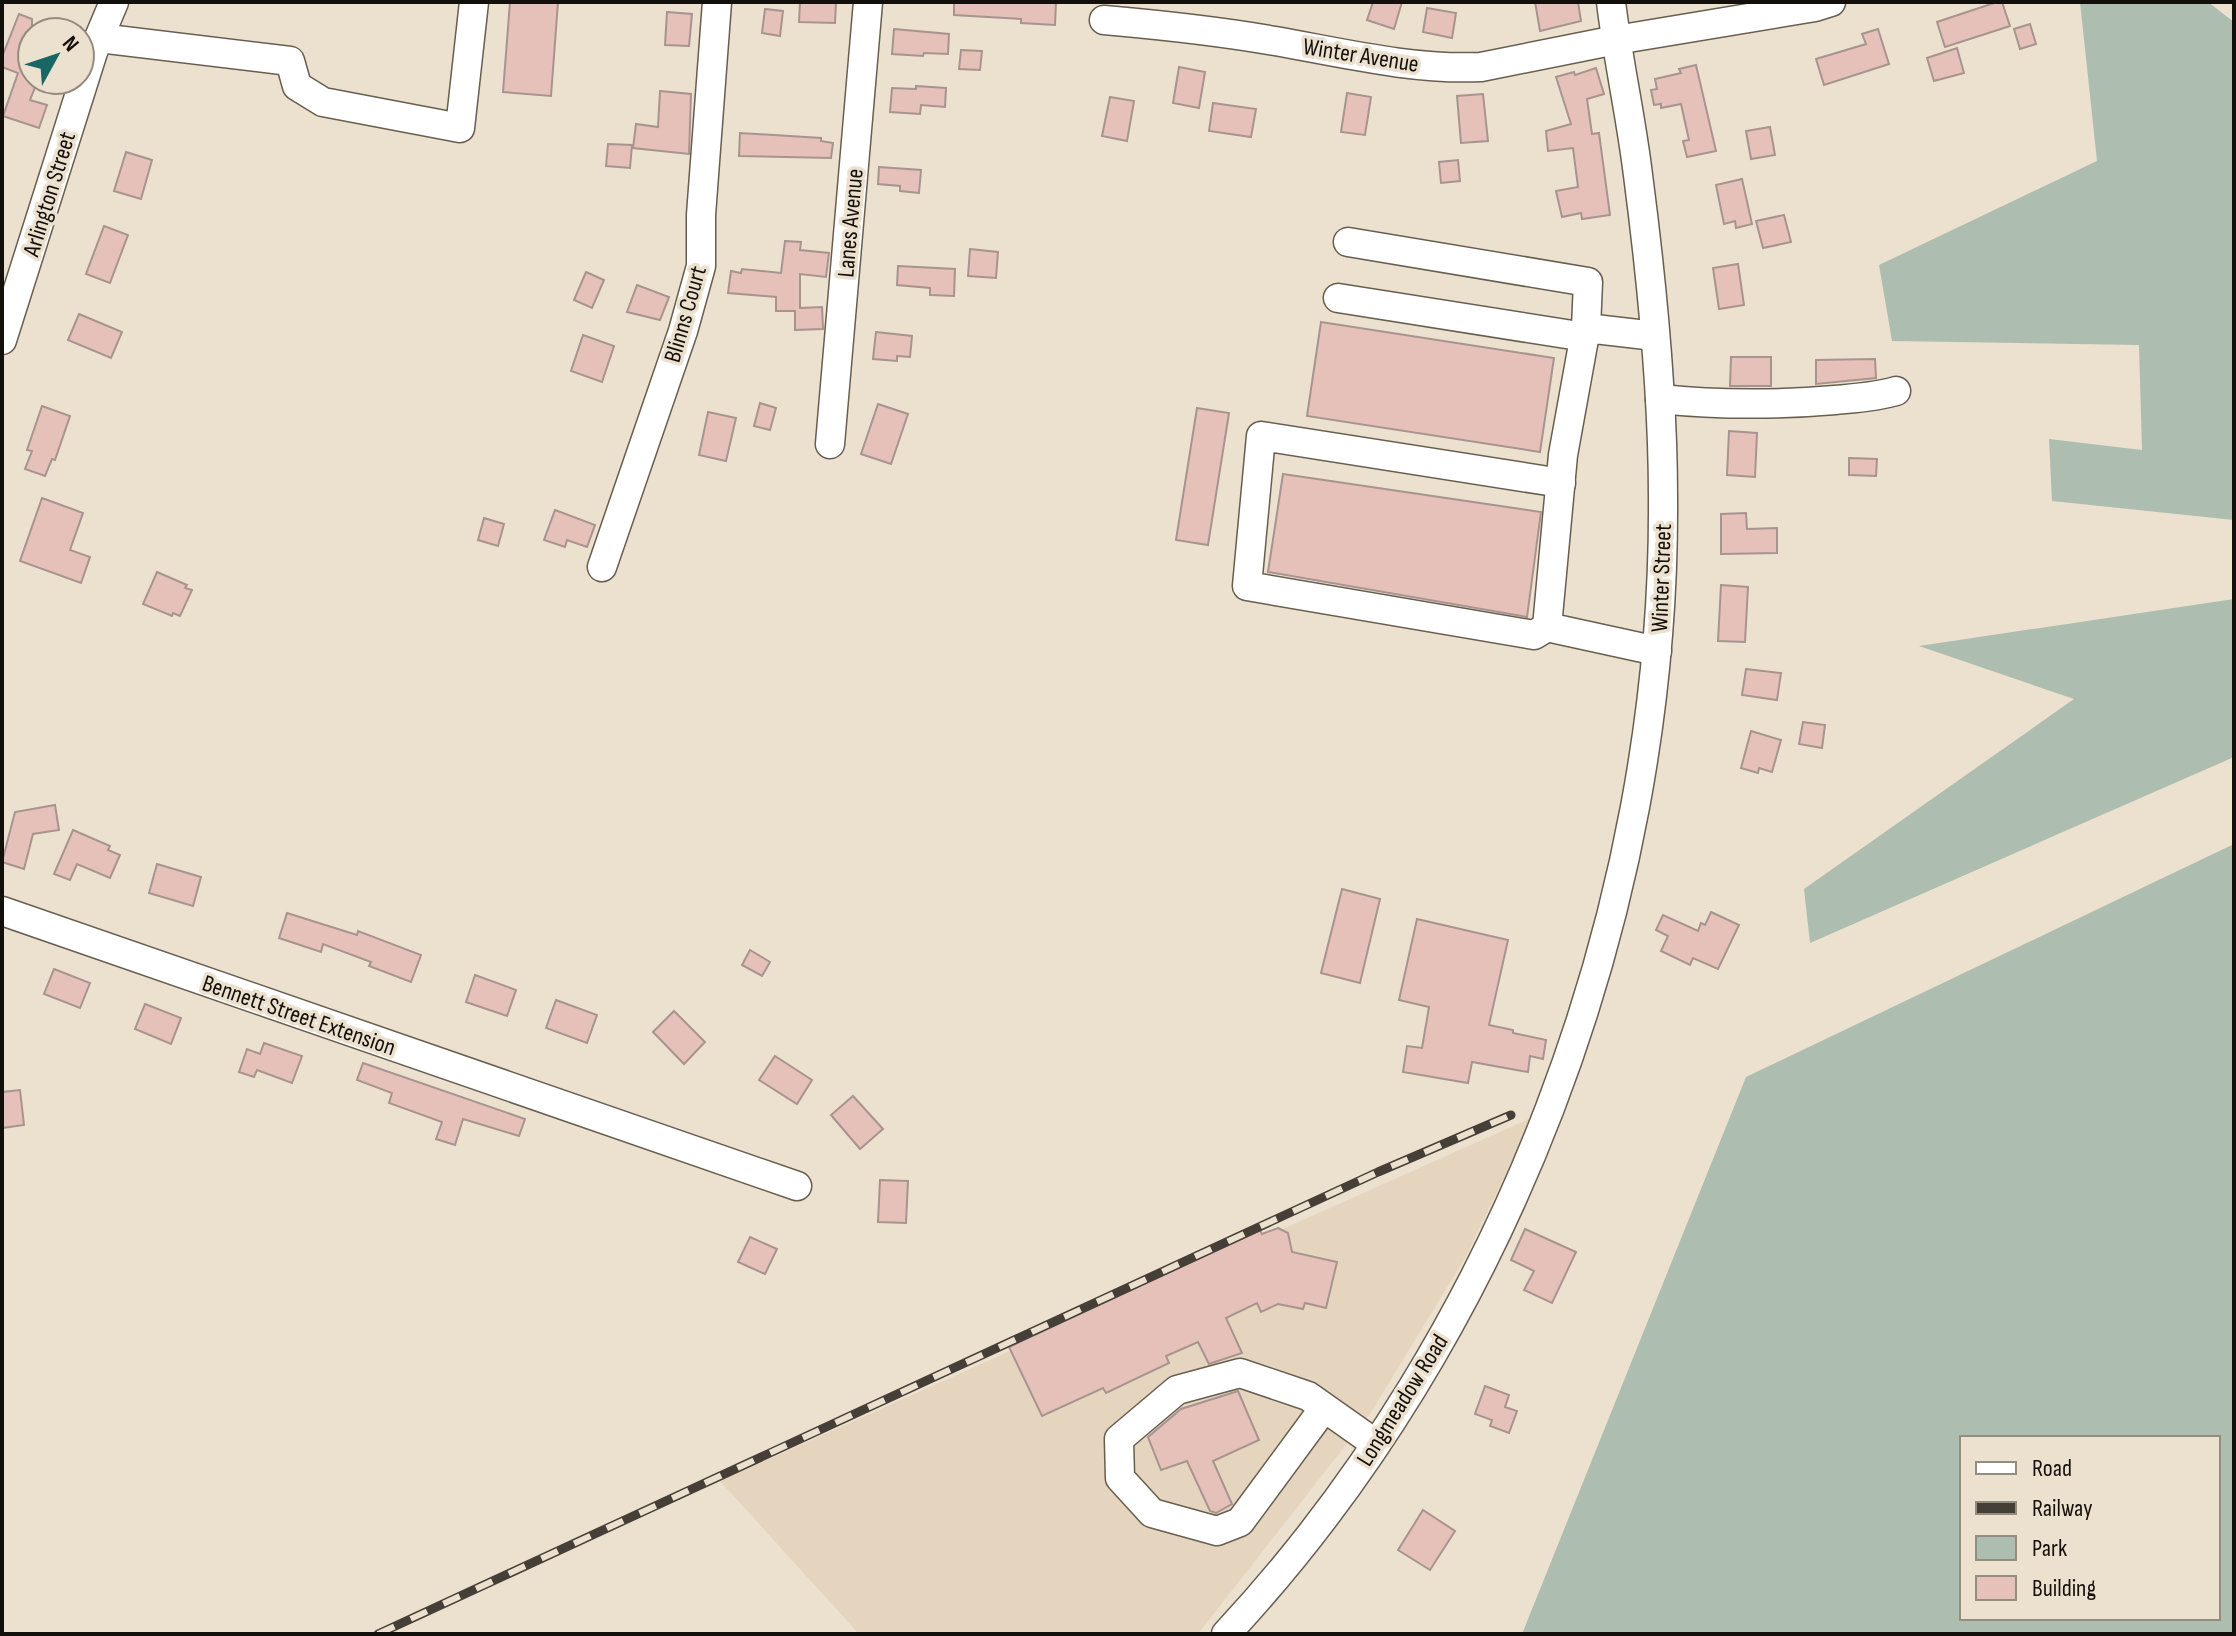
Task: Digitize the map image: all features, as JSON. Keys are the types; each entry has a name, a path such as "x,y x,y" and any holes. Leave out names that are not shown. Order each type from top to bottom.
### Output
{"street":[{"name":"Arlington Street","path":"2,340 99,38 114,2"},
{"path":"99,38 290,61 297,86 323,102 460,128 474,2"},
{"name":"Blinns Court","path":"602,567 683,331 701,266 701,215 717,2"},
{"name":"Lanes Avenue","path":"830,444 868,2"},
{"name":"Winter Street","path":"1536,1140 1573,1042 1604,938 1640,773 1657,651 1663,554 1660,399 1638,171 1611,2"},
{"name":"Winter Avenue","path":"1104,20 1216,31 1400,63 1450,68 1481,67 1831,2"},
{"path":"1348,242 1588,282 1586,332 1561,483 1547,627"},
{"path":"1338,298 1586,332 1655,336"},
{"path":"1660,399 1714,404 1809,402 1879,396 1896,391"},
{"path":"1561,483 1261,436 1247,586 1534,635 1547,627 1657,651"},
{"name":"Bennett Street Extension","path":"2,911 797,1186"},
{"name":"Longmeadow Road","path":"1226,1634 1308,1539 1376,1444 1420,1375 1478,1274 1536,1140"},
{"path":"1324,1408 1240,1522 1217,1531 1152,1513 1120,1478 1119,1439 1177,1390 1240,1373 1308,1396 1376,1444"}],"shaded area":[{"path":"1533,1117 1465,1258 1370,1414 1198,1634 859,1634 720,1481"}],"green space":[{"path":"2080,2 2208,2 2234,22 2234,520 2052,501 2049,439 2142,450 2139,345 1892,341 1879,265 2097,161"},
{"path":"2234,599 2234,757 1810,943 1804,889 2074,699 1919,646"},
{"path":"2234,844 2234,1634 1522,1634 1746,1077"}],"building":[{"path":"510,2 558,2 551,96 503,92"},
{"path":"800,2 836,2 835,23 799,22"},
{"path":"954,2 1056,2 1055,25 1021,23 1021,19 954,15"},
{"path":"1373,2 1402,2 1394,29 1367,20"},
{"path":"1535,2 1578,2 1581,21 1540,31"},
{"path":"2002,2 2010,26 1945,47 1937,22"},
{"path":"1427,8 1456,13 1452,38 1423,32"},
{"path":"765,9 783,11 780,36 762,33"},
{"path":"667,12 692,14 689,46 665,45"},
{"path":"16,22 16,72 2,67 2,57"},
{"path":"2030,24 2036,44 2020,49 2014,29"},
{"path":"894,29 949,34 948,54 892,54"},
{"path":"1878,29 1889,64 1824,85 1816,59 1866,44 1862,34"},
{"path":"1957,48 1964,73 1934,81 1927,58"},
{"path":"961,50 982,51 980,70 959,69"},
{"path":"1696,65 1716,151 1687,157 1683,141 1689,140 1681,104 1661,108 1661,104 1654,105 1651,90 1657,89 1655,79 1681,73 1679,69"},
{"path":"1179,67 1205,72 1199,108 1173,103"},
{"path":"1596,68 1604,94 1587,99 1592,134 1599,133 1610,215 1582,219 1581,213 1562,217 1556,191 1578,187 1573,148 1548,151 1546,131 1571,124 1556,77"},
{"path":"16,79 16,96 32,96 30,100 47,105 39,128 3,116"},
{"path":"916,86 946,88 945,107 921,105 920,114 890,112 892,88 916,89"},
{"path":"660,91 691,94 689,154 633,148 636,124 658,127"},
{"path":"1347,93 1371,97 1365,135 1341,132"},
{"path":"1483,94 1488,141 1461,143 1457,96"},
{"path":"1110,97 1134,101 1127,141 1102,136"},
{"path":"1213,103 1256,109 1251,137 1209,131"},
{"path":"1770,127 1775,155 1751,159 1746,131"},
{"path":"740,133 821,138 821,141 833,143 831,158 739,156"},
{"path":"608,144 632,145 630,168 606,166"},
{"path":"126,152 152,160 141,199 114,191"},
{"path":"1458,160 1460,181 1441,183 1439,162"},
{"path":"879,167 921,170 919,193 900,191 900,186 878,184"},
{"path":"1742,179 1752,224 1736,228 1735,221 1724,224 1716,185"},
{"path":"1784,215 1791,242 1763,248 1756,221"},
{"path":"104,226 128,235 110,283 86,274"},
{"path":"785,241 801,242 800,250 829,253 826,277 800,274 800,308 822,307 823,329 795,330 795,311 776,311 776,297 728,293 731,271 741,273 742,269 781,273"},
{"path":"970,249 998,252 996,278 968,276"},
{"path":"1738,264 1744,305 1719,309 1713,268"},
{"path":"898,266 955,269 954,296 930,295 930,288 897,285"},
{"path":"586,272 604,280 592,308 574,300"},
{"path":"637,285 669,297 660,320 627,312"},
{"path":"79,314 122,332 111,358 68,340"},
{"path":"1321,322 1554,358 1540,452 1307,416"},
{"path":"876,332 912,336 910,357 897,356 897,361 873,359"},
{"path":"583,335 614,346 602,382 571,371"},
{"path":"1731,357 1771,357 1771,386 1730,386"},
{"path":"1875,359 1876,378 1816,384 1816,360"},
{"path":"760,403 776,408 770,430 754,426"},
{"path":"878,404 908,414 891,464 861,454"},
{"path":"42,406 70,416 55,460 52,459 45,476 25,469 32,451 27,450"},
{"path":"1197,408 1229,413 1208,545 1176,540"},
{"path":"708,412 736,418 726,461 699,455"},
{"path":"1729,431 1757,433 1755,477 1727,475"},
{"path":"1849,458 1877,459 1876,476 1849,475"},
{"path":"1283,474 1541,512 1527,617 1268,572"},
{"path":"42,498 83,513 70,550 90,557 81,583 20,561"},
{"path":"555,510 595,525 587,547 567,540 565,547 544,540"},
{"path":"1746,513 1747,529 1777,528 1777,553 1721,554 1721,514"},
{"path":"484,518 504,524 498,546 478,540"},
{"path":"157,572 192,590 180,616 173,613 172,616 143,604"},
{"path":"1721,585 1748,587 1745,642 1718,641"},
{"path":"1746,669 1781,673 1777,700 1742,695"},
{"path":"1803,722 1825,725 1822,748 1799,744"},
{"path":"1751,731 1781,740 1772,772 1759,768 1758,773 1741,768"},
{"path":"55,805 59,830 33,834 24,869 2,862 15,812"},
{"path":"73,830 110,846 108,850 120,855 110,878 77,864 70,880 54,874"},
{"path":"157,864 201,877 193,906 149,893"},
{"path":"1342,889 1380,899 1360,983 1321,973"},
{"path":"1711,912 1739,925 1718,969 1693,958 1690,965 1661,951 1668,936 1656,930 1663,915 1698,931"},
{"path":"287,913 357,935 358,931 421,955 411,982 369,966 371,962 323,944 321,952 279,938"},
{"path":"1417,919 1508,940 1489,1025 1546,1040 1543,1059 1530,1056 1528,1072 1472,1062 1468,1083 1403,1072 1407,1046 1422,1048 1429,1007 1399,1000"},
{"path":"750,950 770,962 762,976 742,965"},
{"path":"54,969 90,983 80,1008 44,994"},
{"path":"475,975 516,990 507,1016 466,1002"},
{"path":"556,1000 597,1015 587,1043 546,1028"},
{"path":"145,1004 181,1018 171,1044 135,1029"},
{"path":"674,1011 705,1042 684,1064 653,1032"},
{"path":"264,1043 302,1056 292,1083 257,1070 254,1077 239,1072 247,1049 260,1054"},
{"path":"775,1056 812,1080 797,1104 759,1080"},
{"path":"363,1063 525,1119 519,1136 463,1119 455,1145 436,1139 442,1122 389,1103 392,1093 357,1080"},
{"path":"20,1090 24,1125 2,1128 2,1092"},
{"path":"853,1096 883,1129 860,1149 831,1115"},
{"path":"880,1180 908,1181 906,1223 878,1222"},
{"path":"1278,1228 1288,1233 1292,1252 1337,1262 1326,1308 1305,1303 1303,1309 1278,1304 1261,1312 1257,1303 1226,1318 1242,1353 1209,1364 1198,1342 1166,1356 1169,1363 1106,1393 1103,1388 1042,1416 1009,1347 1260,1230 1262,1234"},
{"path":"1525,1229 1576,1252 1552,1303 1524,1290 1534,1271 1511,1260"},
{"path":"750,1237 777,1249 765,1274 738,1262"},
{"path":"1485,1386 1509,1395 1505,1407 1517,1411 1509,1433 1490,1426 1492,1420 1475,1414"},
{"path":"1238,1391 1259,1440 1213,1461 1232,1504 1216,1513 1210,1511 1187,1461 1161,1470 1148,1437 1181,1409"},
{"path":"1423,1510 1455,1531 1430,1570 1398,1550"}],"railway":[{"path":"378,1634 1378,1172 1511,1115"}]}
